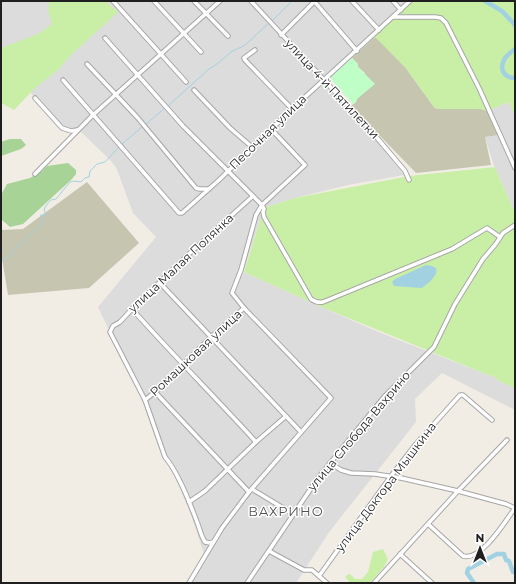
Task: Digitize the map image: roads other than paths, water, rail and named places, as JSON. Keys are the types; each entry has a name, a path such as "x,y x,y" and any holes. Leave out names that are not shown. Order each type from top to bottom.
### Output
{"street":[{"path":"113,1 186,82"},
{"path":"154,1 201,52"},
{"path":"194,1 228,36"},
{"path":"35,174 93,115 116,96 220,1"},
{"name":"улица 4-й Пятилетки","path":"250,1 324,80 405,171 409,180"},
{"path":"281,35 314,1 357,51"},
{"path":"352,1 379,30"},
{"path":"393,1 401,10"},
{"name":"Песочная улица","path":"93,115 179,213 186,211 292,109 410,1"},
{"path":"392,17 410,16 441,18 446,23 504,140 515,168"},
{"path":"105,38 183,126 262,205 264,209 264,217 311,299 318,302 323,302 452,249 487,228 500,237"},
{"path":"255,50 244,58 244,60 292,109"},
{"path":"87,64 144,126 196,188 209,189"},
{"path":"63,80 93,115"},
{"path":"194,90 230,128 252,147"},
{"path":"35,98 62,128 71,131 77,130"},
{"name":"Ромашковая улица","path":"145,400 211,337 244,308 232,292 237,283 246,256 256,215 262,205 306,165 271,129"},
{"name":"улица Малая Полянка","path":"145,400 110,332 113,326 120,322 190,253 253,196"},
{"name":"улица Слобода Вахрино","path":"247,583 318,478 384,397 434,347 449,315 483,259 503,233 515,224"},
{"path":"160,283 285,417 301,432"},
{"path":"189,583 222,528 250,491 331,398 244,308"},
{"path":"132,309 256,442"},
{"path":"155,392 227,470 250,491 293,514"},
{"name":"улица Доктора Мышкина","path":"319,576 391,476 416,444 460,395 492,420"},
{"path":"145,400 165,457 189,502 201,536 205,542 210,544 214,541"},
{"path":"189,502 205,491 256,442 285,417"},
{"path":"374,583 507,440"},
{"path":"330,463 341,470 351,473 391,476 458,491 506,504 515,508 485,547 470,557 463,556 428,524"},
{"path":"269,551 304,570 312,570 327,583"},
{"path":"400,554 432,583"}],"water":[{"path":"426,265 432,266 437,272 433,279 422,288 394,286 392,282 395,279"}],"waterway":[{"path":"272,21 292,1"},
{"path":"485,1 502,11 515,25"},
{"path":"168,106 209,69 231,52 245,45 268,24"},
{"path":"515,49 505,59 502,67 504,73 508,77 515,78"},
{"path":"145,125 165,108"},
{"path":"122,144 142,127"},
{"path":"1,263 43,223 43,219 40,216 46,215 44,209 51,200 56,199 70,182 81,182 85,178 89,177 90,171 97,164 105,162 120,146"},
{"path":"474,583 467,573 468,569 497,554 504,554 506,560 509,561 513,572 515,571"}],"district":[{"name":"ВАХРИНО","path":"286,511"}]}
